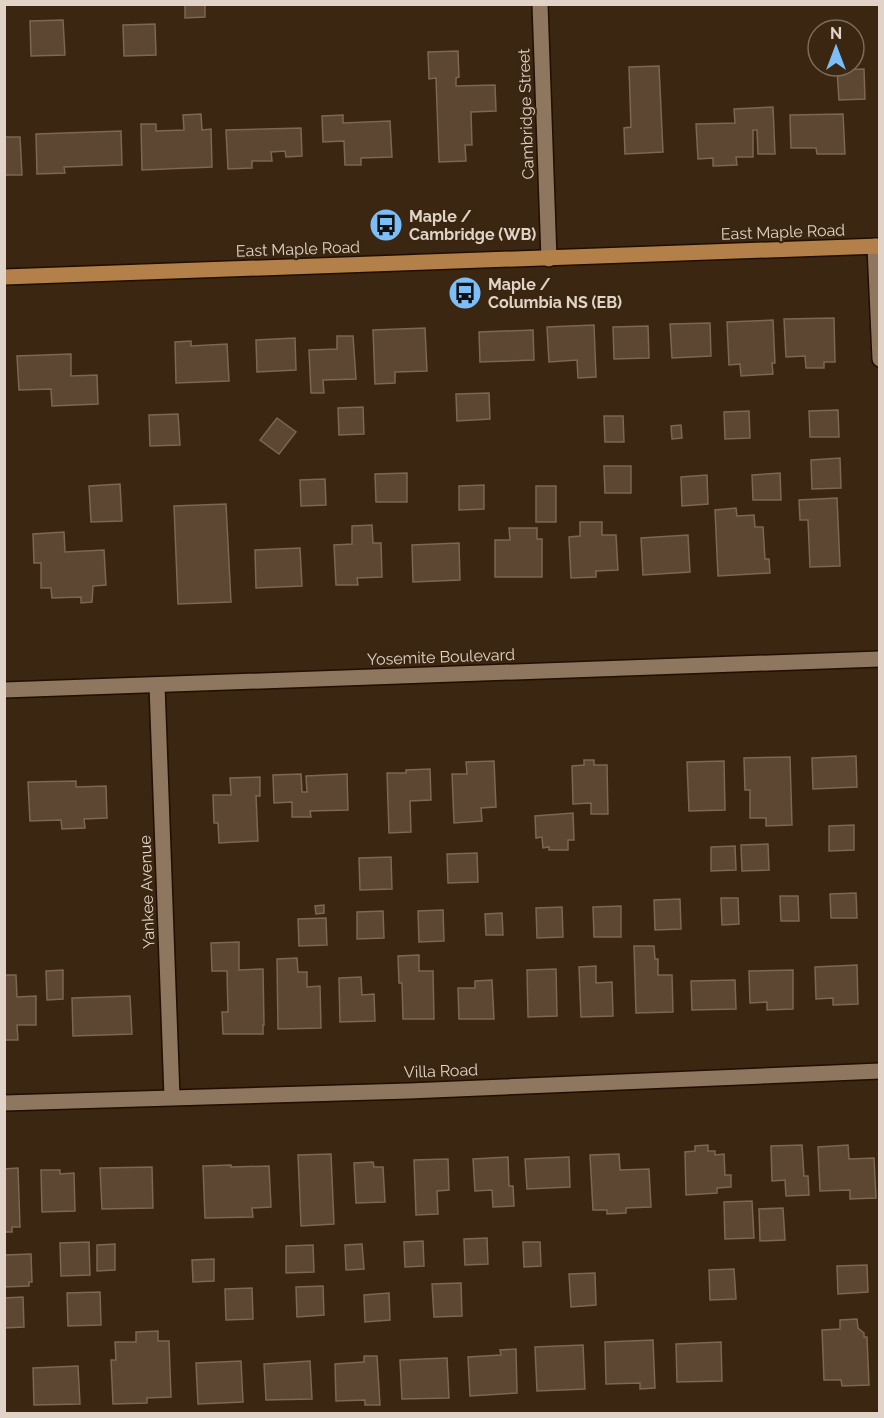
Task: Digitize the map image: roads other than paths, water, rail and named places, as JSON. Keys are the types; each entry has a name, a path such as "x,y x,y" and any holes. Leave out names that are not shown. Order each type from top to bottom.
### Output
{"main road":[{"name":"East Maple Road","path":"4,277 877,246"}],"street":[{"name":"Cambridge Street","path":"540,4 549,259"},
{"path":"877,246 879,359"},
{"name":"Yosemite Boulevard","path":"4,690 879,659"},
{"name":"Yankee Avenue","path":"157,685 172,1097"},
{"name":"Villa Road","path":"4,1103 398,1091 879,1071"}],"place":[{"name":"Maple / Cambridge (WB)","path":"386,225"},
{"name":"Maple / Columbia NS (EB)","path":"465,293"}]}
